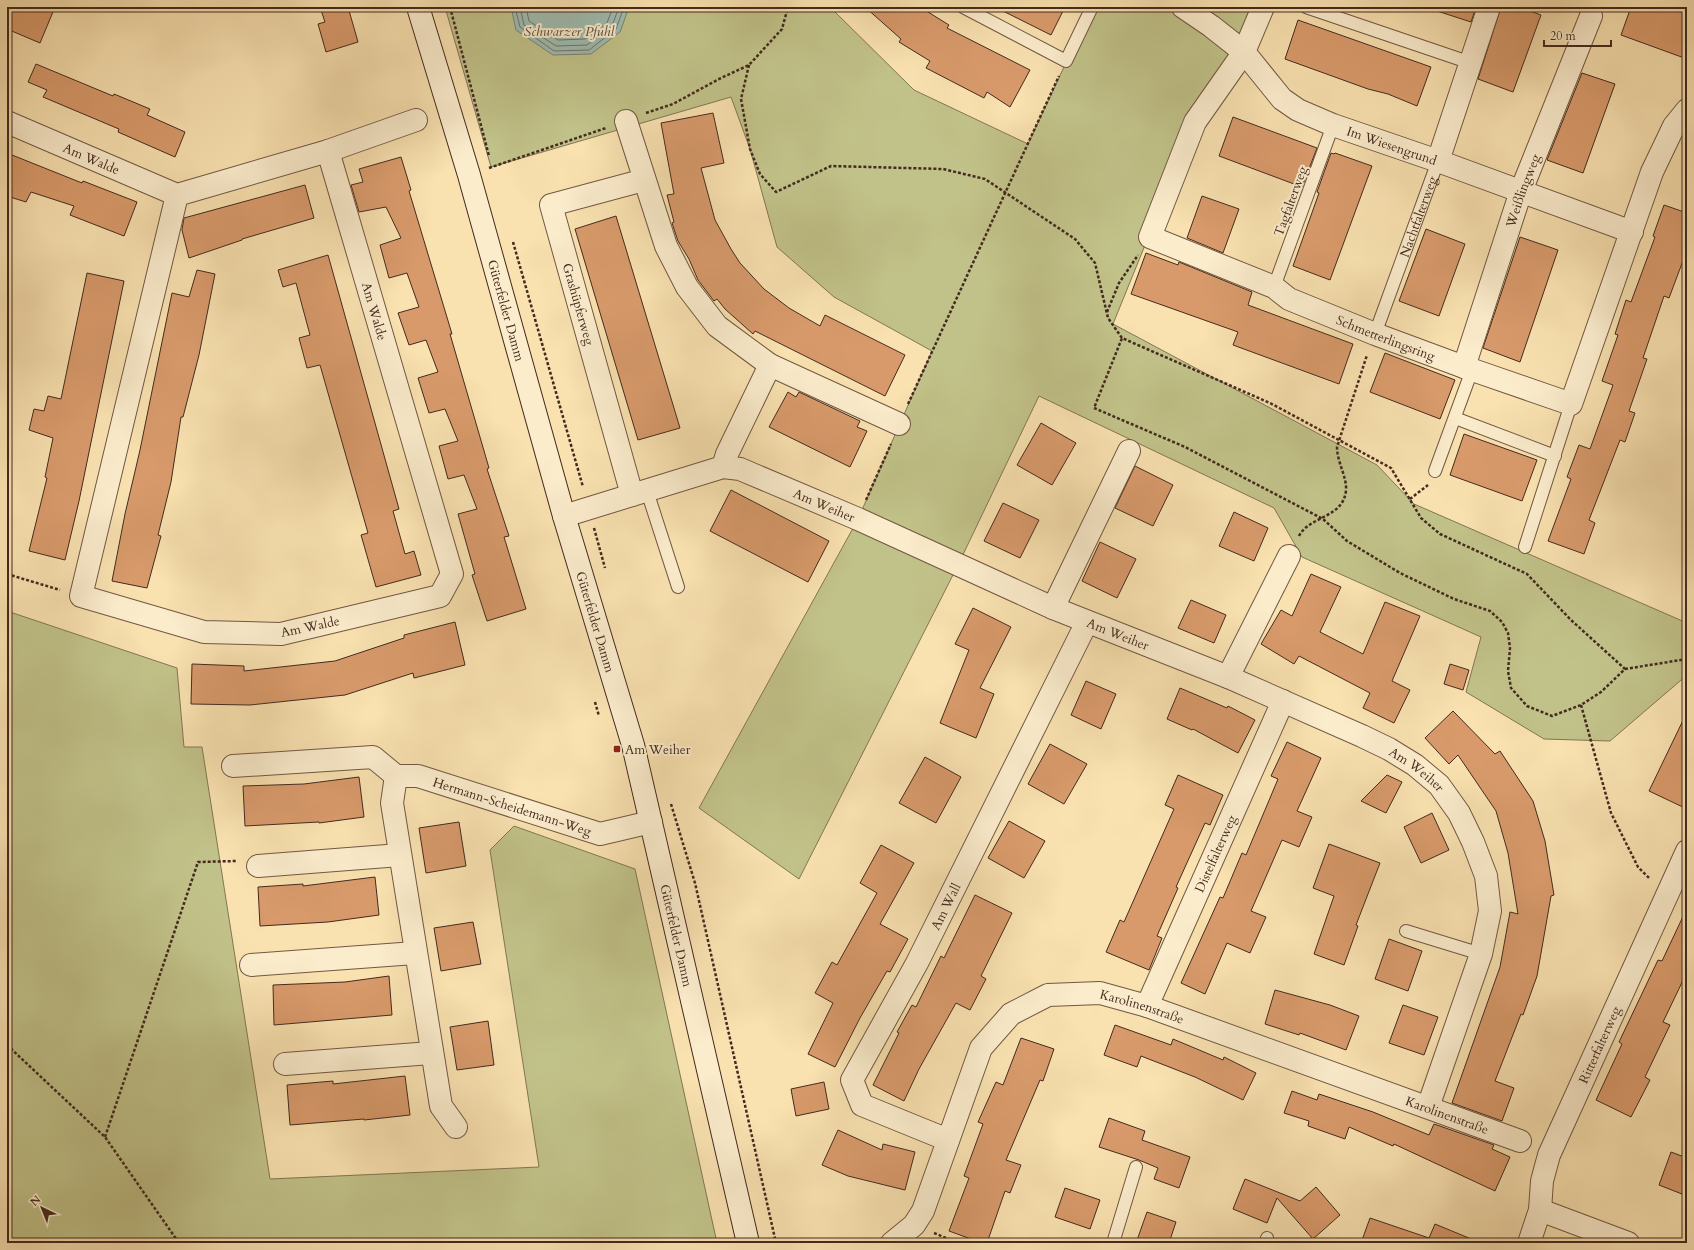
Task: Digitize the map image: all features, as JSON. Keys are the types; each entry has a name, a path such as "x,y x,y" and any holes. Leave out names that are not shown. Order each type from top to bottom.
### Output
{"street":[{"name":"Güterfelder Damm","path":"418,7 469,175 564,516 633,745 748,1243"},
{"name":"Im Wiesengrund","path":"1183,7 1211,26 1244,52 1282,99 1298,110 1333,126 1438,161 1632,232"},
{"path":"1150,237 1195,122 1244,52 1263,7"},
{"name":"Nachtfalterweg","path":"1438,161 1489,7"},
{"name":"Weißlingweg","path":"1468,369 1521,191 1591,16"},
{"path":"1571,404 1652,172 1674,126 1687,110"},
{"path":"81,596 177,195 328,151 416,120"},
{"path":"626,120 666,246 686,287 717,326 770,365 899,424"},
{"name":"Am Walde","path":"7,122 177,195"},
{"name":"Am Walde","path":"81,596 204,632 281,634 440,596 452,574 328,151"},
{"name":"Grashüpferweg","path":"639,493 551,205 644,180"},
{"name":"Schmetterlingsring","path":"1150,237 1274,287 1289,299 1375,334 1468,369 1571,404"},
{"path":"723,467 727,454 770,365"},
{"path":"1053,608 1129,451"},
{"name":"Am Weiher","path":"564,516 723,467 740,469 858,519 1053,608 1228,677 1283,701 1389,750 1415,765 1439,785 1459,813 1486,876 1490,911 1481,954 1428,1107"},
{"path":"1228,677 1289,556"},
{"name":"Am Wall","path":"948,1140 862,1105 852,1080 917,963 1087,622"},
{"name":"Distelfalterweg","path":"1147,1006 1283,701"},
{"path":"233,766 373,757 396,776 392,803 431,1053 441,1106 456,1127"},
{"name":"Hermann-Scheidemann-Weg","path":"396,776 418,776 600,834 651,822"},
{"name":"Ritterfalterweg","path":"1529,1243 1540,1210 1542,1181 1549,1155 1687,851"},
{"path":"258,866 400,855"},
{"path":"250,965 415,953"},
{"name":"Karolinenstraße","path":"892,1243 914,1225 923,1211 981,1048 1011,1014 1048,995 1100,993 1147,1006 1520,1141"},
{"path":"284,1064 431,1053"},
{"path":"1540,1210 1628,1243"}],"lane":[{"path":"963,7 1066,61 1092,7"},
{"path":"1306,7 1471,63"},
{"name":"Tagfalterweg","path":"1274,287 1333,126"},
{"name":"Nachtfalterweg","path":"1375,334 1438,161"},
{"path":"1436,471 1455,418 1468,369"},
{"path":"1525,547 1571,404"},
{"path":"1455,418 1555,456"},
{"path":"639,493 678,587"},
{"path":"1406,931 1481,954"},
{"path":"1113,1243 1136,1167"}],"path":[{"path":"450,7 494,174"},
{"path":"491,167 673,104 719,78 749,65 782,29 788,7"},
{"path":"858,519 899,424 1066,61"},
{"path":"749,65 741,99 750,149 760,174 776,192 831,166 943,169 986,179 1074,239 1085,251 1095,264 1108,318 1122,338 1270,404 1391,468 1421,518 1440,534 1527,574 1571,620 1625,669"},
{"path":"511,235 589,508"},
{"path":"1107,312 1119,283 1150,237"},
{"path":"1289,556 1302,530 1307,524 1323,519 1342,504 1346,490 1337,457 1339,440 1375,334"},
{"path":"1122,338 1094,408 1185,447 1323,519 1347,541 1400,573 1454,599 1490,611 1508,633 1510,648 1508,671 1511,688 1528,706 1552,716 1581,705 1601,692 1625,669 1687,659"},
{"path":"7,574 81,596"},
{"path":"594,700 601,723"},
{"path":"1581,705 1611,813 1638,867 1648,878 1668,891"},
{"path":"105,1136 198,862 244,860 258,866"},
{"path":"7,1044 105,1136 179,1243"}],"green space":[{"path":"445,7 830,7 914,90 1028,144 1092,7 1263,7 1195,122 1113,324 1377,465 1414,504 1687,623 1687,675 1610,741 1544,739 1466,692 1481,637 1302,557 1274,508 1039,396 958,565 799,879 699,808 858,519 932,351 834,297 777,247 750,149 731,97 491,167"},
{"path":"7,611 177,668 184,747 202,747 270,1179 539,1167 490,850 514,826 635,869 717,1243 7,1243"}],"water":[{"name":"Schwarzer Pfuhl","path":"511,7 629,7 620,32 591,54 553,55 516,30"}],"building":[{"path":"7,7 55,7 40,43 7,29"},
{"path":"320,7 348,7 358,42 326,52 318,24 325,22"},
{"path":"865,7 920,7 949,25 947,28 1030,70 1010,107 987,92 984,98 926,68 930,61 899,42 901,39"},
{"path":"995,7 1065,7 1051,35"},
{"path":"1438,7 1476,7 1471,22 1437,11"},
{"path":"1501,7 1519,7 1541,15 1513,92 1478,79"},
{"path":"1631,7 1687,7 1687,59 1621,35"},
{"path":"1298,20 1431,67 1417,106 1388,94 1368,89 1285,59"},
{"path":"36,64 113,96 114,94 150,109 147,115 185,132 175,157 118,132 119,129 43,97 47,90 28,82"},
{"path":"1582,73 1615,84 1583,173 1547,160"},
{"path":"713,113 724,163 701,168 715,220 731,249 740,263 764,289 789,308 820,326 825,315 905,355 885,396 755,331 753,334 725,309 717,299 714,301 698,280 689,259 678,241 672,223 674,222 667,195 674,194 661,123"},
{"path":"1233,117 1317,148 1302,187 1219,156"},
{"path":"7,153 82,183 83,181 137,202 124,236 70,215 74,206 31,192 26,202 10,197 12,191 7,189"},
{"path":"1331,153 1335,153 1372,166 1330,280 1293,266 1319,193 1317,192"},
{"path":"401,157 411,190 409,191 452,334 450,334 489,468 487,469 509,536 504,537 526,609 487,621 472,575 475,574 458,514 477,509 464,475 448,479 439,446 458,441 445,409 429,413 418,378 438,372 426,340 409,345 398,313 419,307 407,273 389,278 380,245 401,238 386,207 359,212 351,185 363,182 359,169"},
{"path":"305,185 314,218 242,239 189,258 182,230 184,218"},
{"path":"1202,196 1239,209 1223,253 1187,238"},
{"path":"1664,205 1687,213 1687,250 1669,298 1664,296 1643,358 1647,359 1629,411 1635,413 1625,442 1620,440 1589,520 1595,523 1584,554 1548,541 1571,479 1567,477 1579,445 1590,449 1613,385 1602,381 1618,335 1615,334 1626,300 1631,302 1655,237 1653,236"},
{"path":"616,216 680,428 638,440 575,229"},
{"path":"1426,229 1465,244 1439,316 1399,301"},
{"path":"1520,237 1558,250 1520,362 1483,348"},
{"path":"1146,253 1178,265 1179,262 1252,292 1248,305 1353,344 1339,384 1233,345 1238,332 1131,294"},
{"path":"328,255 399,509 393,511 405,554 414,551 421,575 376,587 361,535 368,533 320,365 307,368 299,338 310,335 296,283 283,287 278,270"},
{"path":"197,270 215,274 199,355 183,417 181,417 171,482 158,535 161,536 147,588 112,581 172,293 189,297"},
{"path":"87,273 124,281 79,501 65,560 29,551 47,478 45,477 53,438 29,430 34,409 44,411 48,396 61,399"},
{"path":"1385,353 1455,380 1440,419 1370,392"},
{"path":"788,392 796,397 799,392 860,421 857,427 867,431 850,467 769,427"},
{"path":"1041,423 1076,443 1052,485 1017,465"},
{"path":"1464,434 1537,460 1522,501 1450,475"},
{"path":"1135,466 1173,485 1153,526 1115,508"},
{"path":"731,490 829,541 808,582 710,531"},
{"path":"1003,503 1039,520 1020,558 984,541"},
{"path":"1234,512 1268,528 1254,561 1219,546"},
{"path":"1100,542 1136,559 1117,598 1082,581"},
{"path":"1311,574 1341,587 1320,632 1363,654 1385,602 1420,616 1392,681 1410,690 1394,723 1363,708 1370,693 1299,656 1294,664 1261,644 1281,610 1292,616"},
{"path":"1191,600 1226,615 1214,643 1178,628"},
{"path":"973,608 1011,627 980,688 994,694 976,738 940,723 969,650 955,644"},
{"path":"455,622 465,665 414,678 413,673 345,695 250,705 191,704 192,664 244,666 244,671 335,661 404,638 404,635"},
{"path":"1450,664 1469,670 1463,690 1444,684"},
{"path":"1086,681 1116,694 1101,729 1071,715"},
{"path":"1180,688 1227,708 1228,706 1255,720 1238,753 1193,729 1192,730 1167,719"},
{"path":"1453,711 1495,754 1500,751 1533,801 1545,841 1554,895 1551,896 1537,976 1523,1015 1521,1014 1495,1081 1514,1088 1502,1121 1452,1103 1500,967 1510,912 1518,914 1508,853 1496,811 1458,755 1449,764 1425,738"},
{"path":"1687,712 1687,809 1649,791"},
{"path":"1287,742 1321,758 1297,811 1312,817 1299,847 1282,840 1251,911 1266,917 1250,953 1227,943 1205,994 1181,983 1220,897 1223,898 1242,853 1246,855 1278,779 1271,776"},
{"path":"1050,744 1087,764 1064,804 1028,784"},
{"path":"925,757 961,777 936,823 899,803"},
{"path":"1178,775 1223,795 1210,825 1205,823 1176,887 1178,888 1157,936 1162,938 1149,970 1106,952 1120,920 1124,922 1174,809 1165,805"},
{"path":"1387,775 1402,782 1386,813 1361,801"},
{"path":"359,777 364,817 319,823 245,826 243,786 304,784"},
{"path":"1432,813 1449,850 1421,863 1404,827"},
{"path":"1009,821 1045,841 1024,878 988,858"},
{"path":"459,822 466,866 426,873 419,828"},
{"path":"1329,844 1380,863 1356,925 1358,926 1344,965 1314,954 1334,896 1313,888"},
{"path":"881,845 914,863 880,924 908,939 890,972 887,971 860,1018 835,1067 808,1054 833,1003 815,993 832,962 837,965 877,893 860,883"},
{"path":"375,877 379,915 328,922 260,926 258,887 303,884 303,886"},
{"path":"975,895 1012,913 981,976 986,979 970,1010 956,1003 919,1069 904,1101 873,1085 899,1033 897,1032 912,1005 916,1007 941,956 944,958"},
{"path":"1687,908 1687,972 1663,1022 1670,1025 1645,1077 1650,1080 1631,1117 1596,1100 1622,1044 1619,1042 1658,960 1662,961"},
{"path":"473,922 481,964 441,971 434,928"},
{"path":"1389,939 1422,951 1408,991 1375,979"},
{"path":"389,976 392,1015 274,1025 273,985 345,982"},
{"path":"1275,990 1330,1005 1359,1016 1346,1050 1300,1033 1299,1035 1265,1024"},
{"path":"1403,1005 1438,1017 1424,1055 1389,1043"},
{"path":"488,1021 494,1065 457,1070 450,1027"},
{"path":"1115,1025 1171,1045 1173,1039 1223,1060 1224,1057 1256,1073 1243,1100 1195,1077 1141,1056 1137,1067 1104,1055"},
{"path":"1021,1038 1054,1049 1043,1081 1040,1080 1006,1160 1021,1165 1010,1193 1005,1191 987,1243 982,1243 949,1231 969,1178 964,1176 983,1124 978,1122 996,1082 1003,1085"},
{"path":"405,1076 410,1115 290,1125 287,1085 333,1081 333,1084"},
{"path":"824,1082 829,1109 796,1116 791,1089"},
{"path":"1292,1091 1317,1100 1319,1094 1373,1112 1429,1135 1434,1124 1494,1145 1492,1149 1510,1157 1495,1191 1394,1144 1393,1146 1349,1127 1345,1139 1308,1126 1309,1121 1284,1113"},
{"path":"1109,1118 1145,1131 1142,1140 1190,1157 1179,1188 1154,1179 1158,1168 1099,1147"},
{"path":"838,1130 882,1150 883,1144 915,1152 905,1190 848,1176 822,1165"},
{"path":"1671,1152 1687,1158 1687,1196 1659,1185"},
{"path":"1245,1179 1300,1201 1316,1187 1340,1215 1313,1239 1277,1198 1267,1223 1233,1209"},
{"path":"1065,1188 1100,1200 1090,1229 1055,1217"},
{"path":"1147,1212 1176,1222 1169,1243 1136,1243"},
{"path":"1370,1218 1429,1238 1435,1224 1481,1243 1361,1243"}],"place":[{"name":"Am Weiher","path":"617,749"}]}
